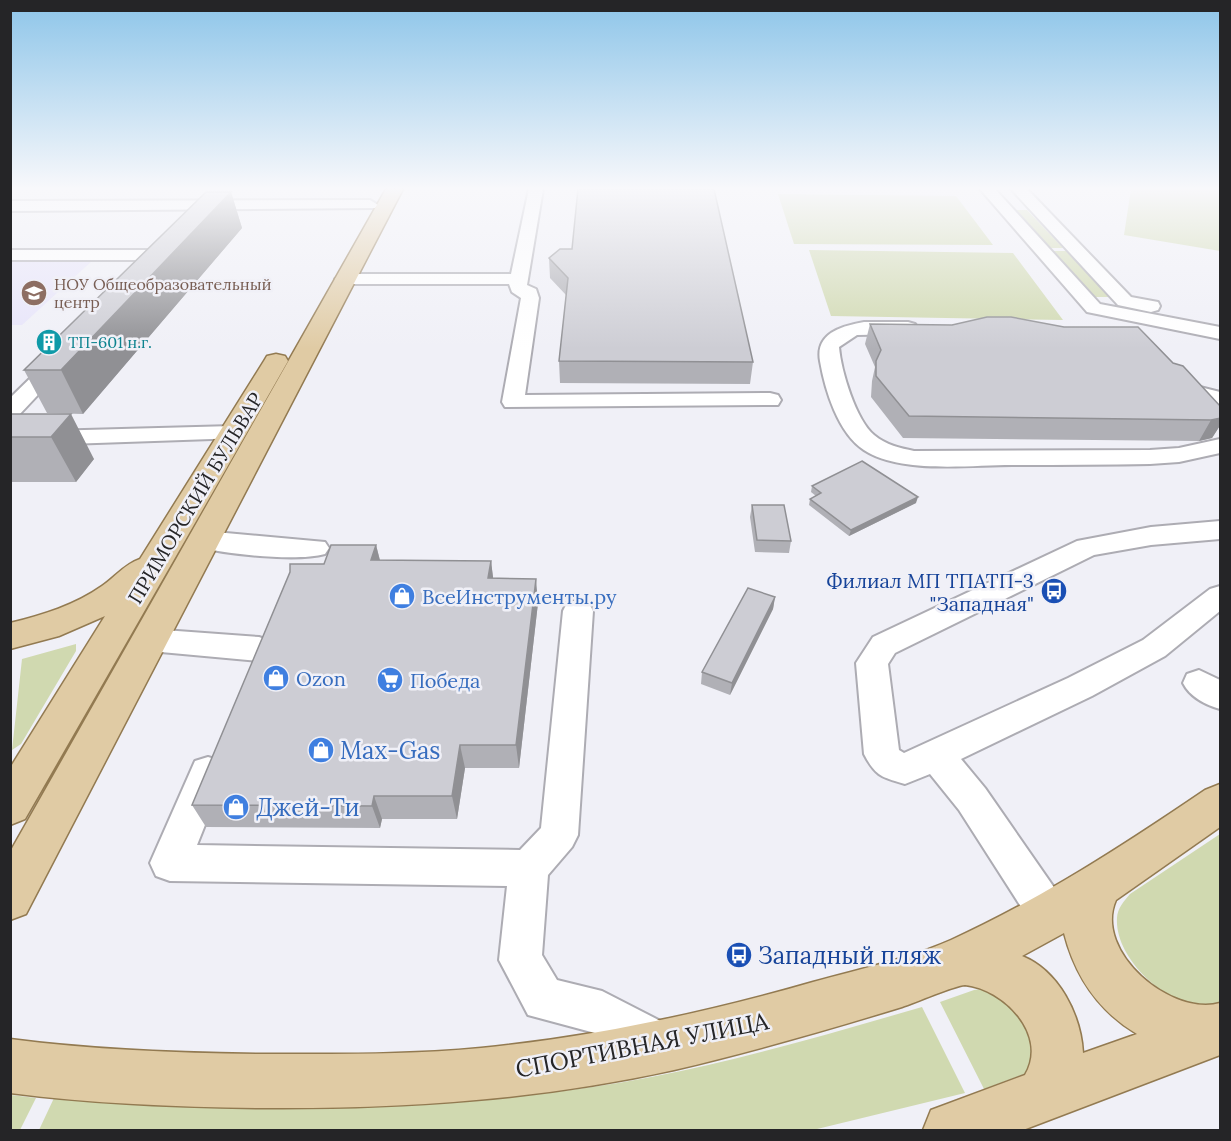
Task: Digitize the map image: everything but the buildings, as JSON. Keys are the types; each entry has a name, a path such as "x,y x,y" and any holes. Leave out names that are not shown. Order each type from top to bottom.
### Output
{"main road":[{"name":"ПРИМОРСКИЙ БУЛЬВАР","path":"10,806 23,766 188,539 233,434 352,242"},
{"path":"10,898 150,640 188,539 344,279 360,242"},
{"path":"10,636 62,621 101,603 188,539"},
{"name":"СПОРТИВНАЯ УЛИЦА","path":"10,1066 56,1073 176,1081 347,1082 513,1071 661,1046 759,1024 962,960 1100,884 1172,838 1221,802"},
{"path":"1100,884 1088,914 1091,943 1110,979 1146,1009 1178,1026 1219,1029"},
{"path":"962,960 1014,977 1034,994 1047,1012 1056,1040 1057,1072 1042,1098"},
{"path":"951,1131 1219,1029"}],"street":[{"path":"526,242 518,288 529,293 530,298 513,402 770,400"},
{"path":"1035,242 1094,308 1221,333"},
{"path":"1069,242 1125,301 1221,321"},
{"path":"10,255 169,249 149,270"},
{"path":"344,279 519,279"},
{"path":"933,328 849,331 839,335 829,347 829,359 849,420 864,441 876,448 914,458 1138,457 1179,455 1221,446"},
{"path":"1085,328 1129,336"},
{"path":"10,411 71,349"},
{"path":"1176,375 1221,424"},
{"path":"1192,392 1221,399"},
{"path":"10,439 233,434"},
{"path":"1221,530 1151,536 1088,547 884,645 872,663 882,754 889,764 905,769 936,756 1080,687 1154,648 1221,596"},
{"path":"188,539 283,548 315,548"},
{"path":"578,611 559,835 529,868 520,960 544,999 602,1013 661,1046"},
{"path":"246,681 272,616"},
{"path":"150,640 185,641 221,648 259,649"},
{"path":"219,744 170,863 529,868"},
{"path":"936,756 972,799 1048,913"}],"shaded area":[{"name":"НОУ Общеобразовательный центр","path":"11,260 93,260 22,325 11,325"}],"green space":[{"path":"793,242 991,242 993,245"},
{"path":"1041,242 1058,242 1063,248 1046,248"},
{"path":"1167,242 1220,242 1220,251"},
{"path":"809,250 1013,253 1063,320 831,316"},
{"path":"1049,251 1066,251 1109,297 1091,297"},
{"path":"76,644 76,651 21,744 12,750 22,659"},
{"path":"1220,834 1220,1002 1204,1005 1186,1002 1169,994 1152,983 1137,968 1126,952 1119,935 1117,915 1121,905 1130,894"},
{"path":"988,988 1034,1027 1032,1071 984,1089 940,1002 974,990"},
{"path":"922,1007 965,1093 813,1130 39,1130 54,1098 234,1102 414,1101 534,1094 584,1088 633,1081 730,1060"},
{"path":"11,1095 36,1098 20,1130 11,1130"}],"place":[{"name":"НОУ Общеобразовательный центр","path":"34,293"},
{"name":"ТП-601 н.г.","path":"49,342"},
{"name":"Филиал МП ТПАТП-3 \"Западная\"","path":"1054,591"},
{"name":"ВсеИнструменты.ру","path":"402,596"},
{"name":"Ozon","path":"276,678"},
{"name":"Победа","path":"390,680"},
{"name":"Max-Gas","path":"321,750"},
{"name":"Джей-Ти","path":"236,807"},
{"name":"Западный пляж","path":"739,955"}]}
